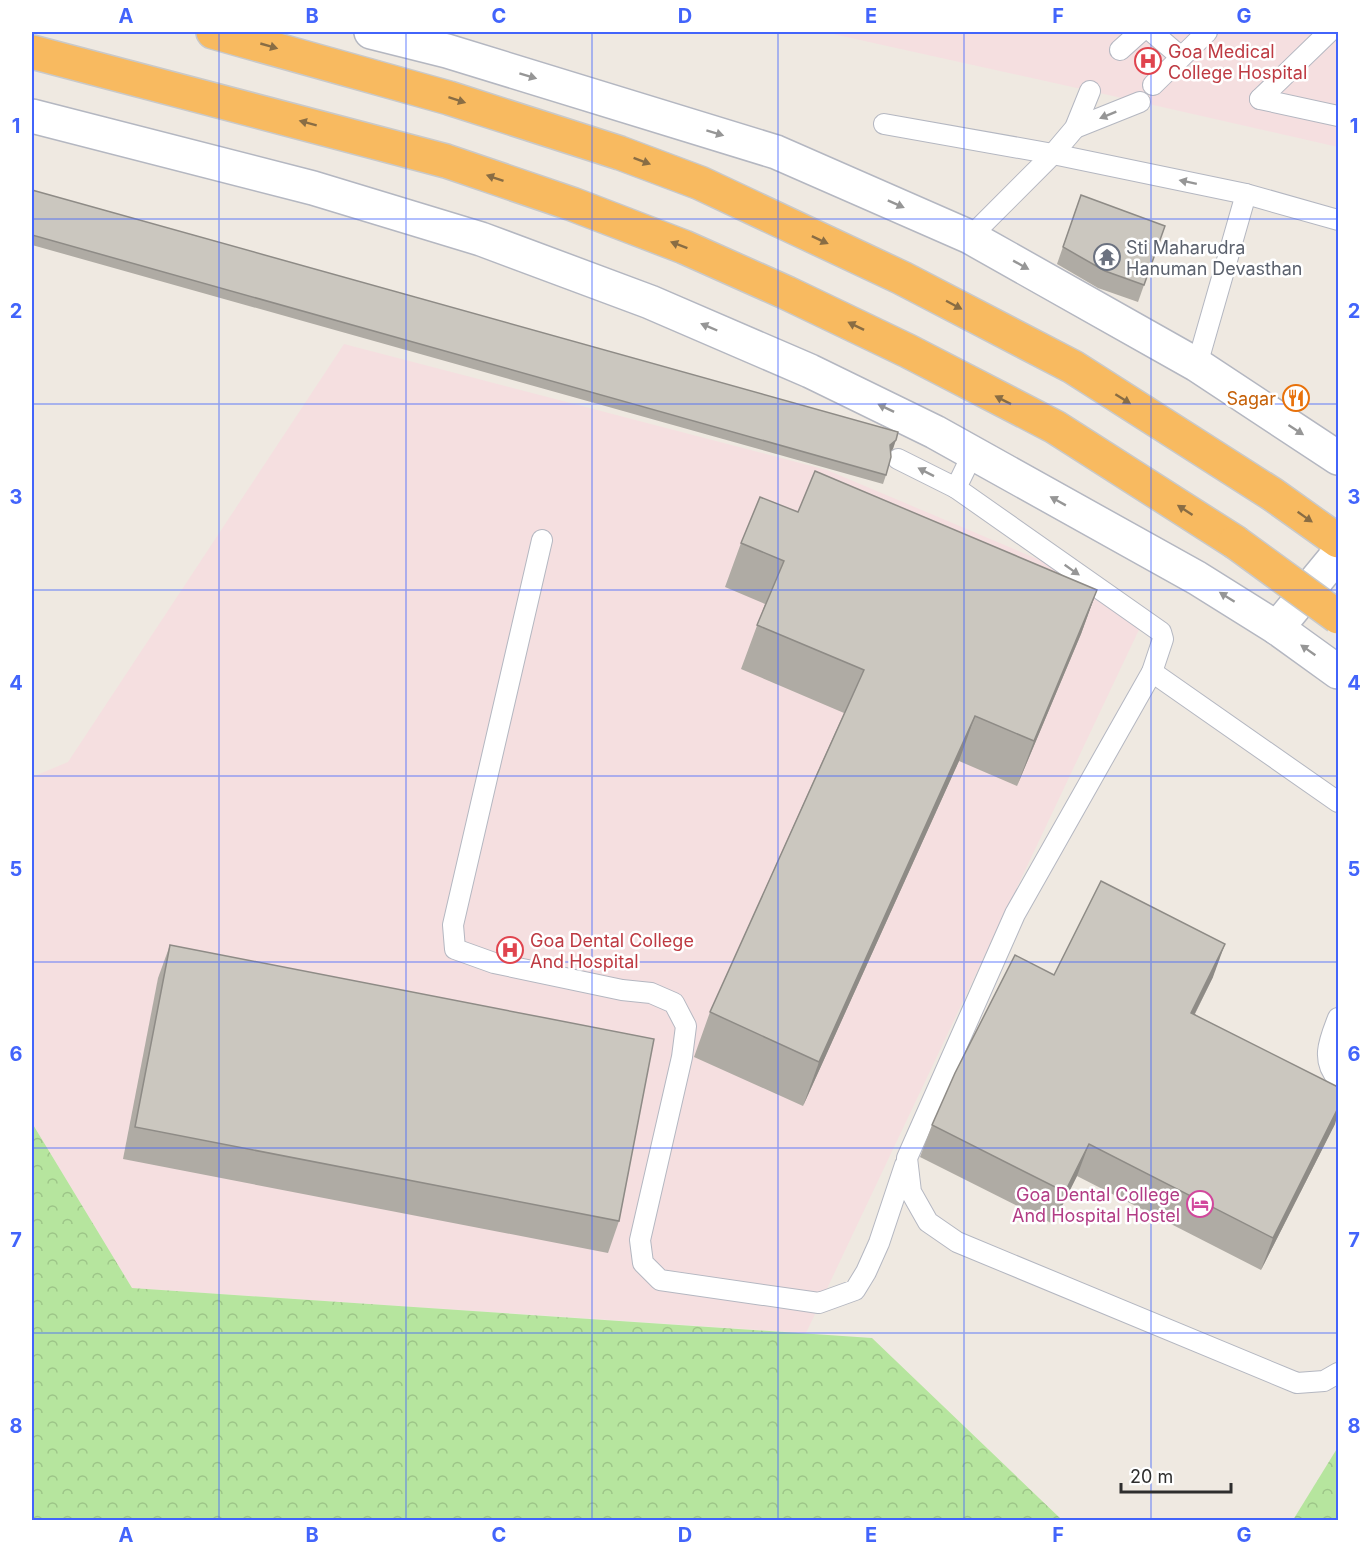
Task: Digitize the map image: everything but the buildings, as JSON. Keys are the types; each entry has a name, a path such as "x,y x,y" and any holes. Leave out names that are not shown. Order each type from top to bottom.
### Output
{"highway":[{"path":"213,32 449,98 620,153 700,183 902,278 1073,367 1272,494 1338,541"},
{"path":"32,52 446,161 572,204 684,246 908,351 1055,427 1235,542 1338,617"}],"street":[{"path":"371,32 447,51 776,152 970,237 1197,365 1338,458"},
{"path":"32,116 313,188 481,239 650,302 810,371 935,432 1197,578 1277,628 1338,672"},
{"path":"1277,628 1338,554"}],"lane":[{"path":"1120,50 1140,32"},
{"path":"1152,32 1181,57"},
{"path":"1153,85 1207,32"},
{"path":"1329,32 1260,99 1338,116"},
{"path":"970,237 1053,154 1075,128 1090,91"},
{"path":"1075,128 1140,102"},
{"path":"884,124 1053,154 1246,194 1338,220"},
{"path":"1197,365 1246,194"},
{"path":"956,488 973,453"},
{"path":"542,540 453,925 454,949 495,963 622,990 651,993 674,1003 686,1026 682,1057 640,1240 643,1263 660,1280 819,1303 855,1290 866,1272 879,1243 907,1158 1015,914 1152,672 1163,639 1161,632 956,488 898,459"},
{"path":"1152,672 1338,802"},
{"path":"1338,1018 1328,1043 1328,1061 1338,1079"},
{"path":"907,1158 911,1192 928,1222 957,1242 1297,1383 1324,1381 1338,1373"}],"shaded area":[{"name":"Goa Medical College Hospital","path":"824,32 1338,32 1338,147 1140,102"},
{"name":"Goa Dental College And Hospital","path":"344,344 827,470 1092,582 1145,617 806,1333 132,1288 32,1123 32,777 68,762"}],"green space":[{"path":"32,1123 132,1288 872,1338 1062,1520 32,1520"},
{"path":"1338,1447 1338,1520 1293,1520"}],"place":[{"name":"Goa Medical College Hospital","path":"1148,61"},
{"name":"Sti Maharudra Hanuman Devasthan","path":"1107,257"},
{"name":"Sagar","path":"1296,398"},
{"name":"Goa Dental College And Hospital","path":"510,950"},
{"name":"Goa Dental College And Hospital Hostel","path":"1200,1204"}]}
